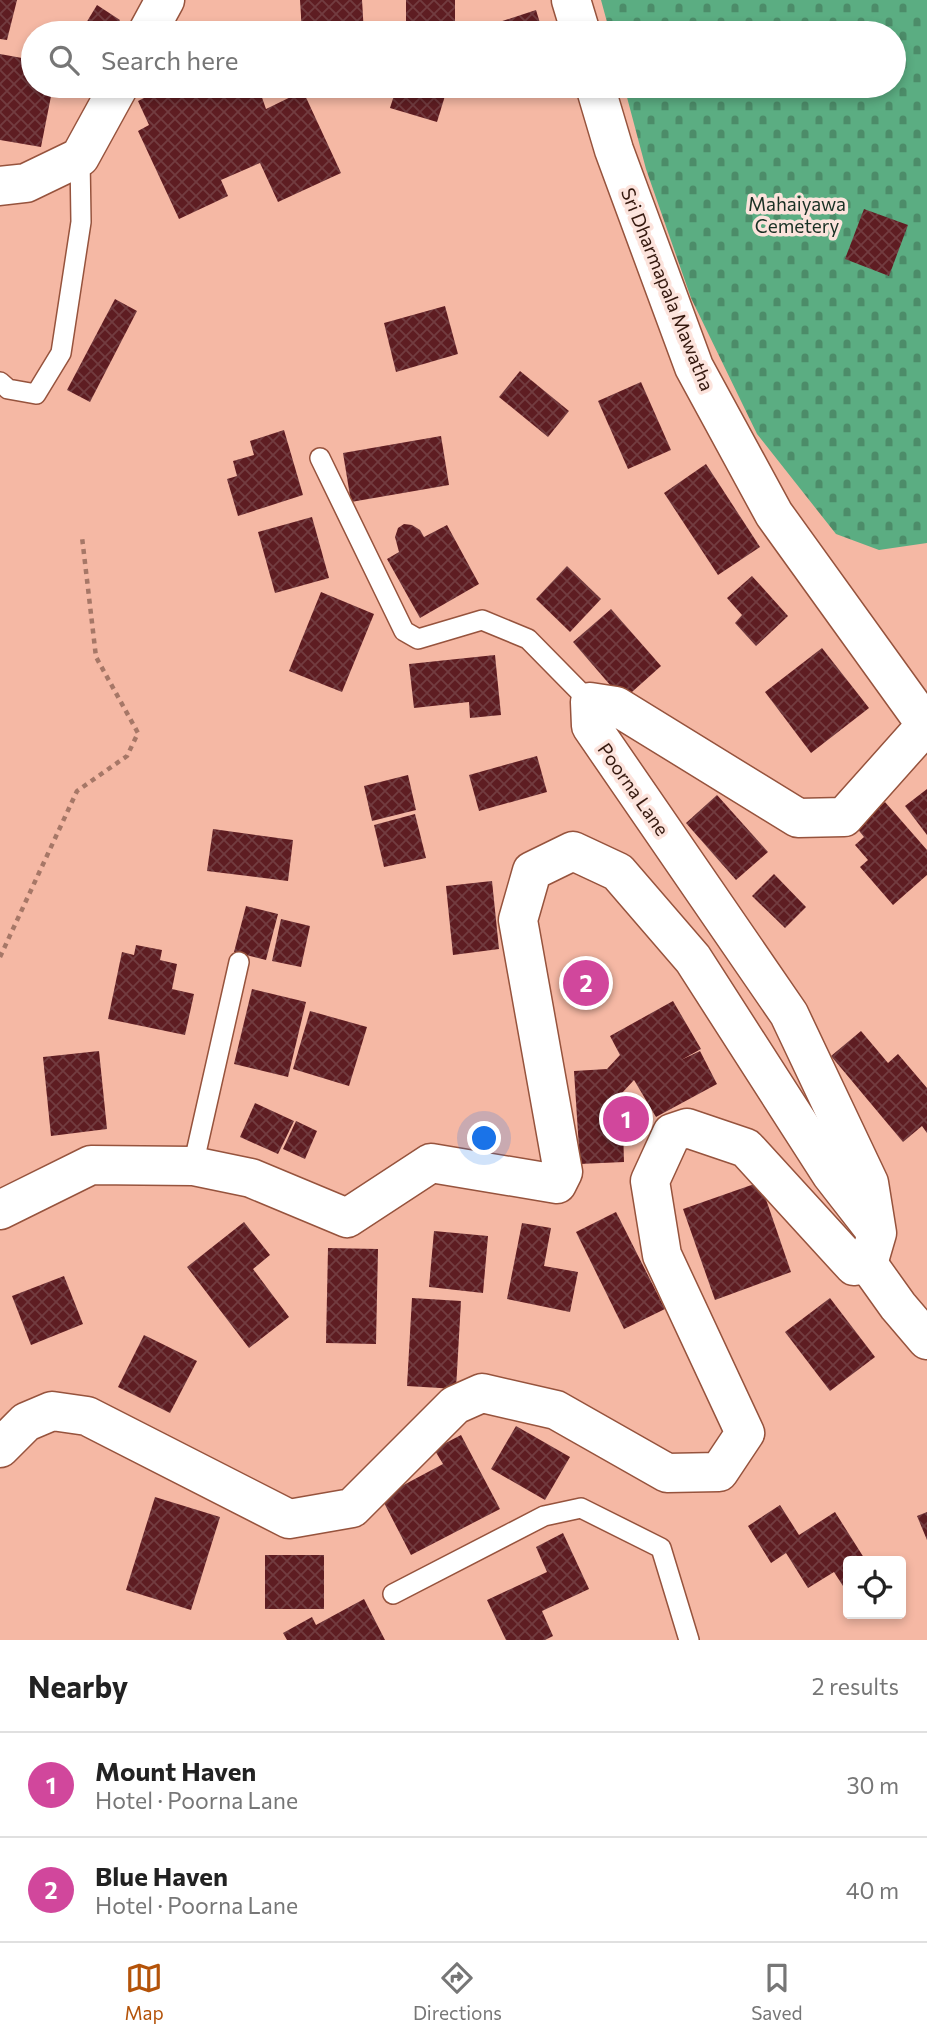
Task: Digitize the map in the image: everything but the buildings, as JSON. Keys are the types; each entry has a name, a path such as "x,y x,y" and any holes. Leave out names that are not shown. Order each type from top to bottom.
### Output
{"street":[{"path":"154,21 166,0"},
{"path":"571,0 577,21"},
{"path":"0,186 26,183 80,157 112,98"},
{"name":"Sri Dharmapala Mawatha","path":"599,98 614,150 694,367 774,514 927,726"},
{"path":"590,702 616,706 798,818 844,817 927,726"},
{"name":"Poorna Lane","path":"590,702 591,726 789,1014 869,1183 872,1248"},
{"path":"0,1210 91,1165 193,1166 251,1178 347,1218 431,1163 557,1184 563,1172 518,920 532,871 573,851 618,872 692,959 831,1174 872,1248 898,1306 927,1340"},
{"path":"0,1448 26,1422 52,1411 88,1416 289,1519 352,1508 455,1405 482,1393 556,1410 667,1474 719,1472 745,1433 662,1255 650,1181 672,1133 687,1128 746,1149 855,1266 872,1248"}],"lane":[{"path":"0,382 8,389 36,394 61,353 81,222 80,157"},
{"path":"320,458 404,631 418,639 482,620 528,639 590,702"},
{"path":"193,1166 239,962"},
{"path":"393,1594 544,1517 581,1508 661,1548 689,1640"}],"path":[{"path":"0,957 78,791 127,756 138,733 96,657 82,537"}],"green space":[{"name":"Mahaiyawa Cemetery","path":"601,0 927,0 927,543 879,550 836,534 757,434 691,298 646,169 627,98 906,98 906,21 607,21"}],"place":[{"name":"Blue Haven","path":"586,983"},
{"name":"Mount Haven","path":"626,1119"}]}
